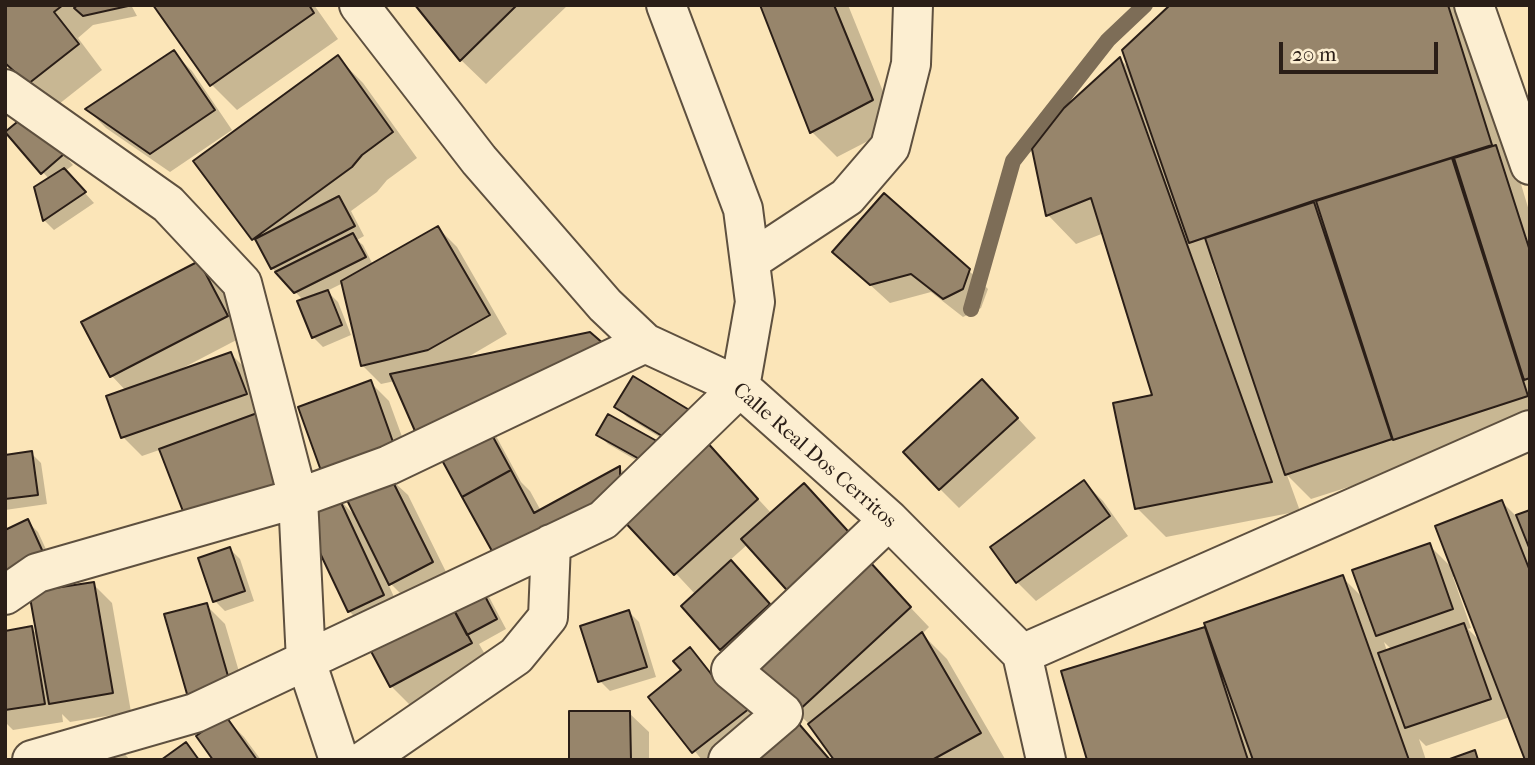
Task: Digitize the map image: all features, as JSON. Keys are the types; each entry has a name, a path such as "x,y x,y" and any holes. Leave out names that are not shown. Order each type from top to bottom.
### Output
{"street":[{"name":"Calle Real Dos Cerritos","path":"359,5 479,160 605,305 645,343 740,387 889,520 1022,654"},
{"path":"32,760 195,713 603,520 740,387 755,302 743,209 666,5"},
{"path":"750,261 847,197 890,147 911,64 913,5"},
{"path":"1474,5 1530,165"},
{"path":"5,89 168,204 242,283 298,498 306,661 339,760"},
{"path":"5,595 37,573 298,498 389,466 645,343"},
{"path":"1046,760 1022,654 1530,430"},
{"path":"728,760 783,713 730,670 889,520"},
{"path":"365,760 516,656 548,617 551,544"}],"building":[{"path":"5,5 63,5 54,12 79,44 28,84 5,63"},
{"path":"78,5 128,6 83,16 74,8"},
{"path":"153,5 309,5 314,13 210,86"},
{"path":"415,5 517,5 460,61"},
{"path":"760,5 834,5 873,100 810,133"},
{"path":"1170,5 1448,5 1492,145 1189,243 1122,50"},
{"path":"174,50 215,110 150,154 85,109"},
{"path":"338,55 393,132 362,155 352,167 252,240 193,161"},
{"path":"1120,57 1272,482 1135,509 1113,403 1152,395 1091,198 1046,216 1032,149 1064,108"},
{"path":"28,113 64,154 41,174 5,132"},
{"path":"1496,145 1530,251 1530,378 1524,380 1454,158"},
{"path":"1452,158 1528,396 1393,440 1316,201"},
{"path":"64,168 86,192 43,221 34,187"},
{"path":"884,193 970,269 963,289 943,299 911,274 870,285 832,252"},
{"path":"339,196 355,226 271,269 255,239"},
{"path":"1314,202 1392,439 1285,475 1205,238"},
{"path":"438,226 490,315 428,350 361,366 341,281"},
{"path":"353,233 366,257 294,293 275,272"},
{"path":"199,261 228,316 110,377 81,322"},
{"path":"328,290 342,325 312,338 297,301"},
{"path":"590,332 612,351 415,431 390,374"},
{"path":"231,352 247,394 121,438 106,396"},
{"path":"633,376 691,411 672,442 614,407"},
{"path":"982,379 1018,418 939,490 903,452"},
{"path":"371,380 398,456 324,479 298,407"},
{"path":"260,412 286,481 186,519 159,449"},
{"path":"608,414 664,445 652,466 596,435"},
{"path":"486,424 511,470 462,497 437,451"},
{"path":"705,440 758,499 674,575 620,517"},
{"path":"32,451 38,495 5,499 5,455"},
{"path":"620,466 620,492 497,560 462,497 511,470 534,513"},
{"path":"389,474 433,562 389,585 345,496"},
{"path":"1084,480 1110,516 1016,583 990,547"},
{"path":"804,483 857,541 793,597 741,539"},
{"path":"338,496 384,595 348,612 301,513"},
{"path":"1502,500 1530,571 1530,760 1525,760 1435,526"},
{"path":"1530,510 1530,550 1516,515"},
{"path":"28,519 47,561 5,580 5,530"},
{"path":"1430,543 1453,609 1376,636 1352,570"},
{"path":"230,547 245,591 213,602 198,558"},
{"path":"731,560 770,604 720,650 681,606"},
{"path":"870,562 911,607 796,713 754,668"},
{"path":"1343,575 1409,760 1253,760 1204,623"},
{"path":"477,581 497,619 467,635 447,597"},
{"path":"94,582 113,693 49,704 29,592"},
{"path":"447,597 472,643 390,687 365,640"},
{"path":"207,603 232,690 189,701 164,614"},
{"path":"629,610 647,667 598,682 580,626"},
{"path":"1464,623 1491,699 1405,728 1378,653"},
{"path":"32,626 45,704 5,710 5,631"},
{"path":"1205,627 1248,760 1087,760 1061,671"},
{"path":"922,632 981,733 932,760 834,760 808,724"},
{"path":"690,647 719,684 750,708 692,753 648,697 681,670 673,661"},
{"path":"569,711 630,711 631,760 569,760"},
{"path":"225,715 257,760 213,760 196,736"},
{"path":"799,724 830,760 758,760"},
{"path":"186,742 199,760 161,760"},
{"path":"1475,750 1478,760 1447,760"}],"waterway":[{"path":"971,309 1013,161 1108,40 1145,5"}]}
